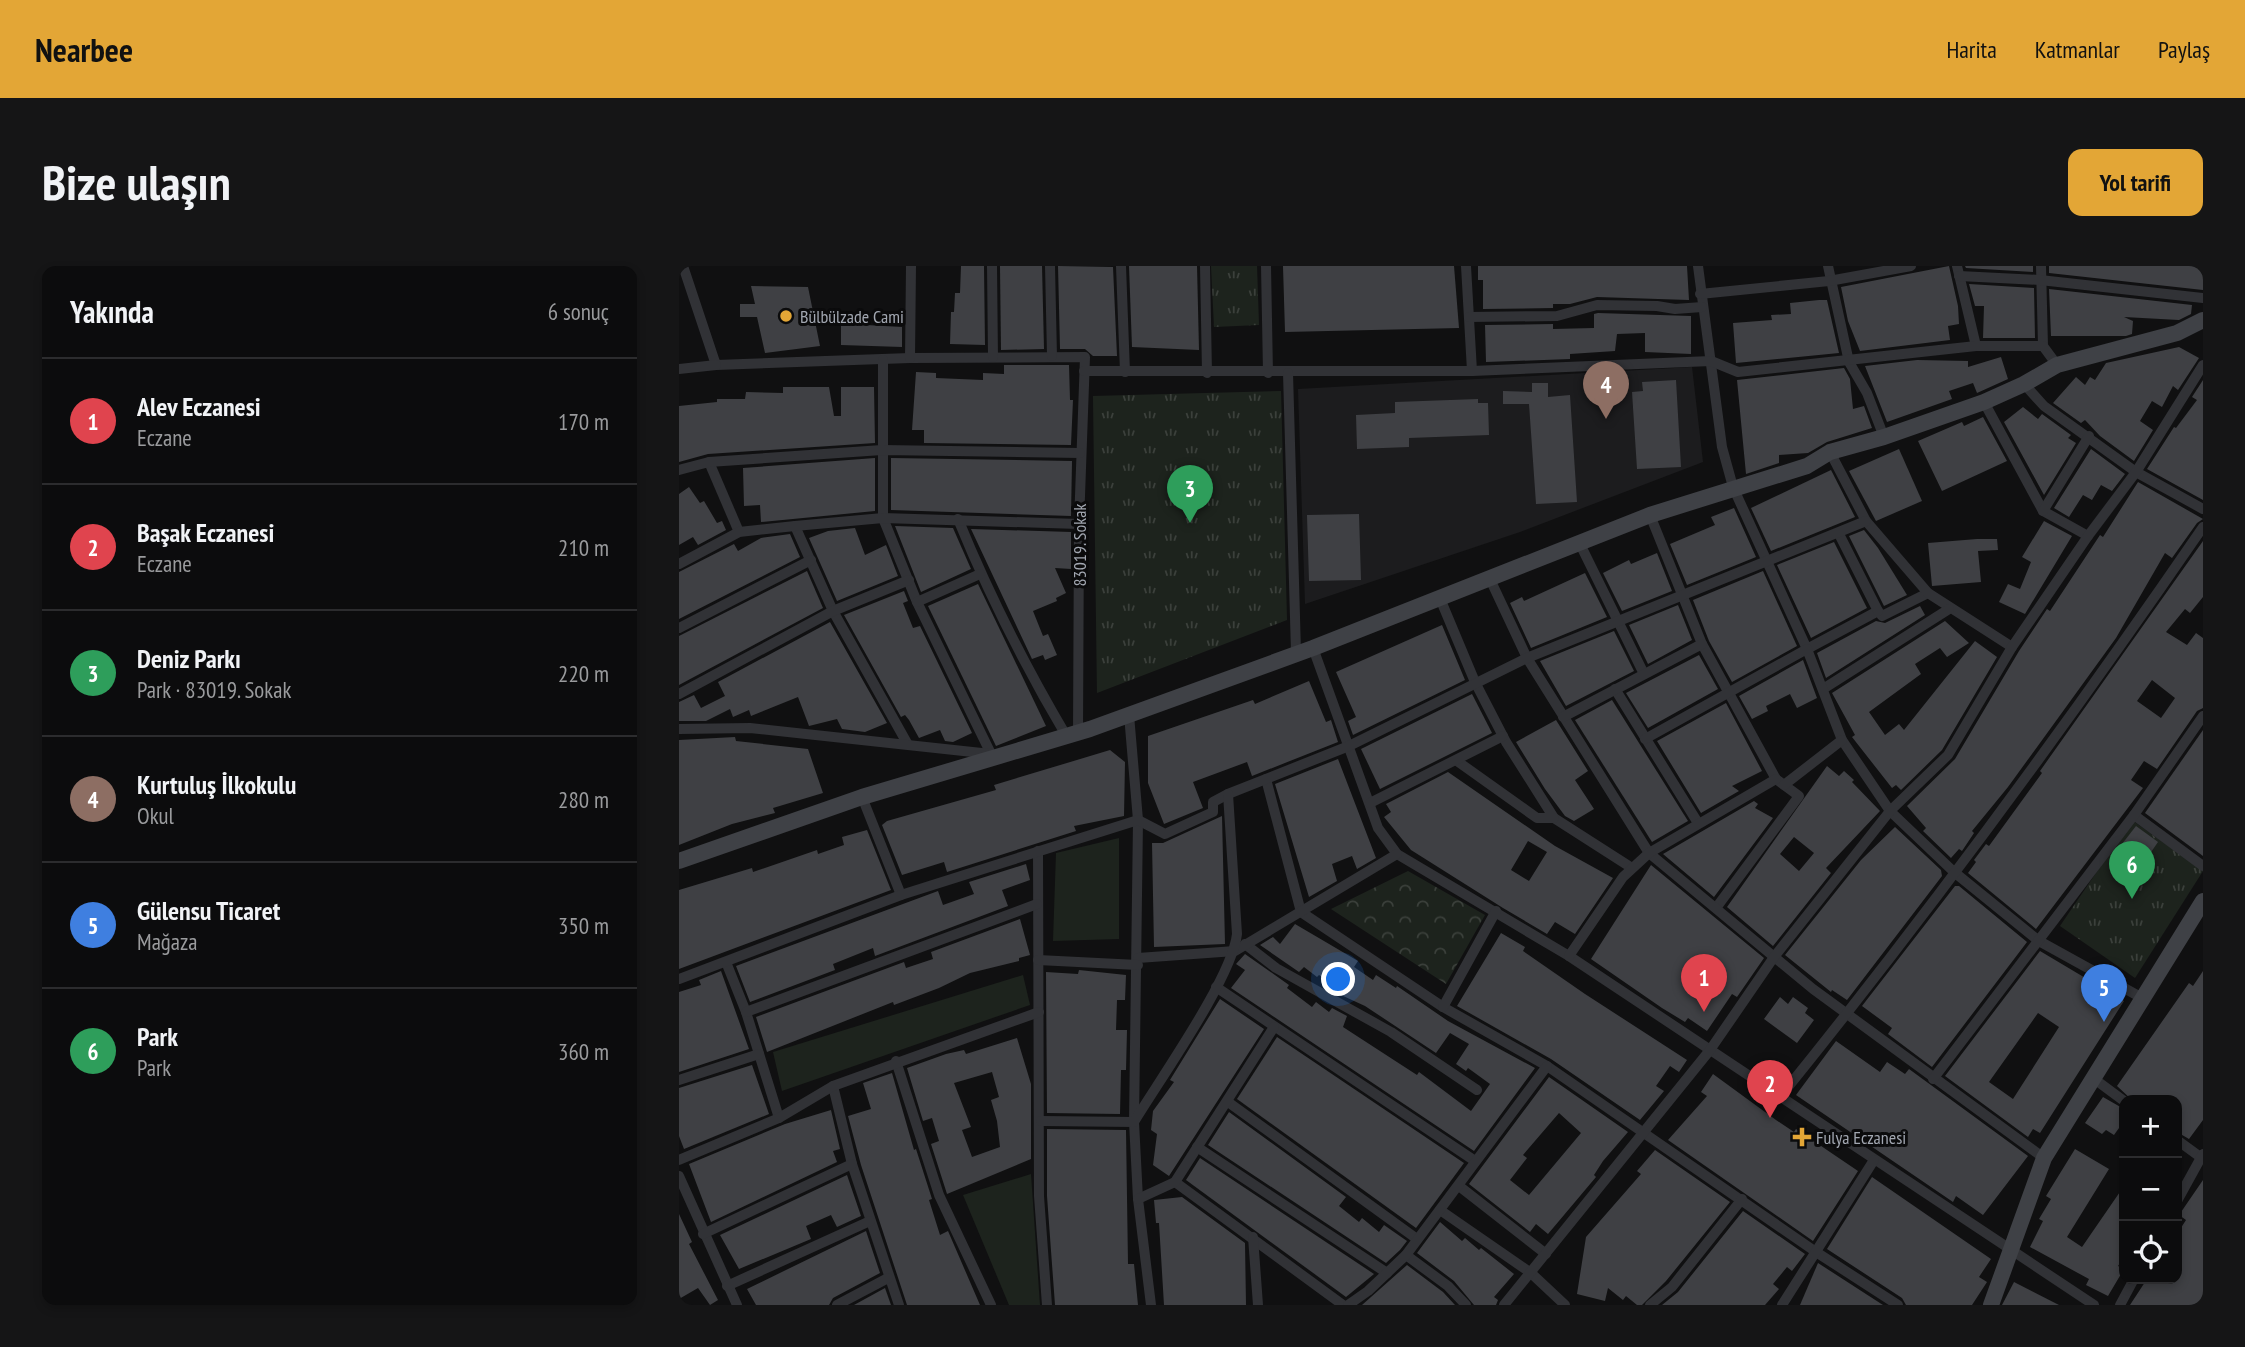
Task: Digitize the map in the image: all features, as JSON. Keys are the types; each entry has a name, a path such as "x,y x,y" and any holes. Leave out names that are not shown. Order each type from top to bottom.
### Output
{"street":[{"path":"683,266 716,365"},
{"path":"910,358 911,266"},
{"path":"992,266 993,356"},
{"path":"679,369 716,365 910,358 1052,356 1050,266"},
{"path":"1121,266 1125,372"},
{"path":"1205,266 1207,373"},
{"path":"1266,266 1268,373"},
{"path":"1466,266 1472,371"},
{"path":"1698,266 1722,447 1733,487 1807,649 1842,740 1890,811 1954,872 2039,940 2144,999"},
{"path":"1828,266 1829,281 1849,362 1867,393 1884,437"},
{"path":"1700,294 1829,281 1911,266"},
{"path":"2041,266 2042,346 2057,365"},
{"path":"1976,346 1958,271 2203,298"},
{"path":"1469,317 1557,316 1597,305 1675,309 1702,307"},
{"path":"679,861 862,797 1073,735 1304,650 1650,515 1807,466 1830,452 1884,437 1984,402 2057,365 2177,333 2203,320"},
{"path":"1084,371 1472,371 1711,361 1738,372 1849,362 1976,346 2042,346"},
{"name":"83019. Sokak","path":"1052,356 1085,357 1073,735"},
{"path":"883,360 883,518 917,602 993,757"},
{"path":"1504,1305 1710,1050 1774,957 1890,811 1948,755 2012,648 2088,536 2136,472 2203,365"},
{"path":"1289,373 1304,650 1349,746 1378,828 1398,854 1569,956 2094,1305"},
{"path":"2024,384 2044,406 2136,472 2203,509"},
{"path":"1984,402 2043,511 2088,536"},
{"path":"2043,511 2089,436"},
{"path":"679,470 709,462 882,450 1080,453"},
{"path":"1830,452 1866,521 1928,593 2012,648"},
{"path":"709,462 739,532"},
{"path":"1650,515 1684,593 1702,644 1780,782 1799,796 1716,908"},
{"path":"679,564 739,532 795,526 883,518 1079,524"},
{"path":"958,519 980,574 1025,667 1073,735"},
{"path":"679,979 901,895 1138,820 1165,834 1213,812 1213,802 1228,794 1349,746 1527,658 1866,521"},
{"path":"795,526 833,611 907,743"},
{"path":"1780,1097 1849,1012 2076,711 2203,527"},
{"path":"1839,534 1882,616 1928,593"},
{"path":"1579,542 1644,674"},
{"path":"679,628 811,560"},
{"path":"917,602 980,574"},
{"path":"1489,577 1527,658 1649,853 1774,957 1933,1079 2044,1158"},
{"path":"679,694 833,611 908,580"},
{"path":"1439,596 1475,682 1503,736 1554,818 1632,868"},
{"path":"1823,689 1949,609"},
{"path":"1646,739 1728,691 1878,611"},
{"path":"1563,718 1702,644"},
{"path":"1615,690 1698,823"},
{"path":"1129,715 1138,820 1134,1122 1137,1199 1151,1305"},
{"path":"1933,1079 2134,816 2203,716"},
{"path":"679,729 750,728 907,743 993,757"},
{"path":"1370,803 1503,736"},
{"path":"1569,956 1632,868 1649,853 1698,823 1780,782 1842,740"},
{"path":"1457,761 1537,818 1554,818"},
{"path":"1266,779 1301,912 1443,1007 1547,1066 1742,1199 1882,1301 1898,1305"},
{"path":"1134,1122 1235,951 1237,934 1228,794"},
{"path":"862,797 901,895"},
{"path":"2134,816 2203,866"},
{"path":"1038,851 1041,1121 1039,1196 1047,1305"},
{"path":"1038,960 1138,961 1235,951 1398,854"},
{"path":"1991,1305 2044,1158 2203,901"},
{"path":"746,1012 1037,904"},
{"path":"1443,1007 1496,911"},
{"path":"1245,944 1276,968 1391,1032 1478,1090"},
{"path":"726,962 746,1012 779,1118"},
{"path":"1216,987 1475,1161"},
{"path":"679,1160 779,1118 833,1086 1039,1012"},
{"path":"1137,1199 1175,1182 1274,1027"},
{"path":"679,1080 759,1055"},
{"path":"896,1062 939,1195 991,1305"},
{"path":"1175,1182 1345,1305 1406,1255 1547,1066"},
{"path":"2093,1078 2119,1097"},
{"path":"833,1086 852,1164 899,1305"},
{"path":"1228,1102 1417,1238"},
{"path":"1041,1121 1134,1122"},
{"path":"2182,1143 2202,1157 2182,1192"},
{"path":"1197,1147 1387,1273"},
{"path":"1781,1305 1790,1299 1874,1160"},
{"path":"703,1234 852,1164"},
{"path":"679,1176 737,1305"},
{"path":"1459,1186 1546,1254"},
{"path":"1650,1305 1672,1287 1742,1199"},
{"path":"1440,1210 1531,1273 1565,1305"},
{"path":"727,1286 870,1221"},
{"path":"1253,1237 1258,1305"},
{"path":"1406,1255 1448,1286 1466,1305"},
{"path":"837,1305 888,1278"},
{"path":"2120,1305 2131,1284"}],"shaded area":[{"path":"1692,367 1703,462 1520,532 1305,604 1298,389"}],"green space":[{"path":"1211,266 1257,266 1259,325 1214,327"},
{"path":"1281,391 1287,620 1097,693 1093,396"},
{"path":"2132,820 2203,871 2135,978 2060,926"},
{"path":"1119,838 1119,939 1053,941 1056,853"},
{"path":"1408,871 1485,915 1446,984 1331,909"},
{"path":"1023,975 1030,1005 782,1091 773,1052"},
{"path":"1031,1174 1040,1305 1009,1305 963,1195"}],"building":[{"path":"961,266 984,266 985,345 950,344 951,312 954,312 955,293 960,293"},
{"path":"1000,266 1042,266 1044,349 1001,350"},
{"path":"1058,266 1113,267 1117,356 1093,356 1085,349 1060,349"},
{"path":"1129,266 1197,266 1199,350 1132,347"},
{"path":"1283,266 1454,266 1459,328 1285,332"},
{"path":"1478,266 1687,266 1689,300 1597,297 1570,304 1553,304 1553,308 1483,309 1483,280 1478,280"},
{"path":"1949,266 1959,324 1948,326 1950,340 1860,351 1848,321 1841,287"},
{"path":"1965,266 2033,266 2033,272 1966,268"},
{"path":"2049,266 2199,266 2203,268 2203,290 2049,273"},
{"path":"1969,284 2034,288 2035,338 1983,338 1984,306 1975,306"},
{"name":"Bülbülzade Cami","path":"751,286 808,287 820,346 765,353 757,317 740,317 740,304 755,304"},
{"path":"2049,289 2192,305 2191,314 2179,320 2124,317 2133,321 2132,334 2126,336 2051,336"},
{"path":"1827,300 1839,353 1736,363 1733,323 1772,320 1771,315 1791,314 1790,303"},
{"path":"1594,314 1691,316 1691,354 1645,352 1645,333 1617,334 1615,351 1570,354 1570,359 1486,362 1485,325 1553,324 1553,329 1594,328"},
{"path":"841,326 902,327 902,347 841,345"},
{"path":"2179,347 2199,358 2178,390 2173,386 2162,407 2152,401 2140,421 2153,430 2134,461 2100,436 2085,420 2081,423 2053,403 2076,377 2085,385 2090,377 2095,380 2106,363"},
{"path":"2001,357 2008,379 1977,393 1973,383 1949,391 1952,399 1887,422 1865,366 1917,360 1968,361 1968,367"},
{"path":"1004,365 1069,365 1070,400 1073,400 1071,445 924,443 924,430 912,430 916,372 936,373 936,378 983,380 983,373 1004,374"},
{"path":"1844,368 1850,379 1853,409 1864,406 1872,428 1827,442 1808,453 1779,455 1779,463 1746,474 1737,380"},
{"path":"1676,380 1681,467 1637,469 1632,392 1643,391 1642,382"},
{"path":"2203,380 2203,500 2147,469 2174,427 2176,428 2197,400 2192,397"},
{"path":"1532,383 1548,383 1548,397 1570,395 1577,502 1536,504 1529,404 1503,404 1503,391 1532,392"},
{"path":"783,387 829,387 834,416 841,416 841,387 874,387 875,443 708,454 679,462 679,406 717,402 717,399 745,399 746,392 783,393"},
{"path":"1478,399 1478,403 1488,403 1489,435 1409,438 1409,447 1357,449 1356,415 1395,413 1395,402"},
{"path":"2023,407 2038,419 2042,414 2071,435 2068,438 2076,443 2044,495 2004,422"},
{"path":"1983,417 2007,461 1942,491 1918,441 1962,422 1964,426"},
{"path":"1899,449 1922,501 1876,521 1849,471"},
{"path":"2091,449 2125,474 2112,491 2101,485 2092,500 2083,495 2069,517 2054,508"},
{"path":"875,458 875,511 761,522 760,505 744,506 743,468"},
{"path":"891,458 1072,461 1071,516 891,510"},
{"path":"1831,470 1855,517 1771,551 1751,508"},
{"path":"2138,482 2203,519 2197,523 2172,558 2165,553 2116,638 2008,787 1972,831 1974,833 1962,851 1959,849 1951,858 1923,831 1926,828 1907,806 1955,759 2019,651 2047,609 2050,611 2100,535 2103,537"},
{"path":"689,487 700,503 704,501 717,523 722,521 726,530 698,545 693,537 679,545 679,494"},
{"path":"1734,508 1756,557 1687,585 1670,544 1715,525 1711,517"},
{"path":"1359,514 1361,580 1309,581 1307,515"},
{"path":"2044,521 2072,536 2025,614 1999,602 2008,584 2020,589 2031,562 2022,557"},
{"path":"895,526 953,528 971,569 921,592"},
{"path":"855,528 865,555 886,545 898,576 837,601 809,538 828,531"},
{"path":"971,529 1071,532 1071,569 1055,568 1066,593 1056,598 1057,601 1033,611 1043,636 1048,634 1057,655 1045,660 1043,655 1032,659"},
{"path":"1864,530 1907,595 1884,606 1849,536"},
{"path":"790,534 800,557 679,619 679,572 734,544 738,551 761,538"},
{"path":"1997,539 1998,550 1978,551 1981,582 1932,586 1928,543"},
{"path":"2203,541 2203,597 2190,613 2185,609 2166,632 2187,645 2196,633 2203,638 2203,708 2197,711 2157,769 2144,761 2131,780 2143,788 2036,929 1968,873 1976,862 1974,860 1986,844 1989,846 2042,773 2040,771","holes":["2152,680 2175,698 2161,718 2137,701"]},
{"path":"1834,542 1867,608 1811,638 1777,565"},
{"path":"1657,553 1672,591 1622,611 1603,573 1629,560 1631,564"},
{"path":"807,571 823,608 679,685 679,636"},
{"path":"1763,571 1797,646 1732,682 1709,641 1693,600"},
{"path":"1585,573 1607,617 1531,648 1510,603 1522,597 1524,601"},
{"path":"978,584 1046,726 996,746 928,606"},
{"path":"904,591 908,601 903,603 913,628 920,626 972,733 953,742 945,741 940,730 919,738 905,715 901,717 844,615"},
{"path":"1678,605 1692,640 1648,664 1629,625"},
{"path":"1920,606 1925,615 1826,678 1817,653 1876,621 1885,623"},
{"path":"1945,621 1969,643 1947,657 1940,648 1915,664 1921,674 1869,712 1885,735 1899,724 1904,730 1975,641 1997,657 1942,750 1901,790 1896,785 1892,788 1852,737 1855,735 1832,693"},
{"path":"830,622 887,723 865,732 842,729 837,719 809,726 798,697 751,716 749,710 733,717 730,709 706,721 679,721 679,702 694,695 701,708 725,696 718,682"},
{"path":"1442,625 1465,680 1353,735 1348,721 1356,717 1336,672"},
{"path":"1614,631 1634,671 1566,706 1540,661"},
{"path":"1699,655 1718,689 1648,728 1626,693"},
{"path":"1803,660 1817,698 1797,708 1790,694 1766,706 1768,711 1752,719 1739,696"},
{"path":"1309,681 1326,722 1331,720 1338,742 1252,776 1247,762 1193,782 1203,808 1164,824 1148,783 1148,736 1253,700 1255,704"},
{"path":"1472,694 1492,733 1380,789 1361,749"},
{"path":"1612,700 1688,821 1652,842 1575,720"},
{"path":"1726,703 1762,771 1732,786 1739,791 1701,813 1657,741"},
{"path":"1556,720 1588,771 1575,780 1594,809 1574,821 1565,816 1545,789 1516,742"},
{"path":"2203,730 2203,856 2145,813"},
{"path":"735,737 736,741 808,749 823,793 773,808 775,813 732,824 679,845 679,740"},
{"path":"1110,750 1125,762 1124,816 1074,826 1076,831 947,872 944,862 902,875 882,825 887,821 996,790 994,785"},
{"path":"1338,759 1376,858 1357,869 1352,856 1332,864 1337,881 1309,897 1275,784"},
{"path":"1827,766 1839,776 1844,771 1880,811 1826,868 1831,873 1773,946 1727,907","holes":["1794,837 1814,853 1799,871 1780,854"]},
{"path":"1448,772 1555,846 1613,878 1575,934 1555,922 1547,934 1411,850 1384,817 1391,812 1386,804","holes":["1528,841 1547,852 1529,881 1511,870"]},
{"path":"1754,801 1758,804 1755,808 1773,818 1714,897 1663,854"},
{"path":"1222,816 1225,944 1154,947 1152,843 1163,843"},
{"path":"2136,826 2158,842 2145,861 2122,844"},
{"path":"1895,827 1941,870 1942,876 1847,1000 1832,990 1831,992 1785,955 1861,860"},
{"path":"867,830 891,890 679,969 679,890 752,868 753,872 817,850 818,854 844,845 842,837"},
{"path":"1026,864 1030,880 1002,890 1008,906 875,956 873,948 833,964 835,970 750,1002 736,966 938,891 943,905 974,894 969,882"},
{"path":"1651,865 1764,958 1737,997 1732,994 1707,1031 1688,1018 1685,1022 1662,1008 1591,959"},
{"path":"1955,886 1959,886 2027,942 1932,1067 1888,1034 1892,1028 1862,1006"},
{"path":"1020,919 1030,955 1019,958 1019,961 970,973 939,988 894,1005 893,1002 767,1052 756,1017 904,962 906,968 933,959 931,952"},
{"path":"1295,924 1358,961 1354,967 1373,980 1376,975 1396,988 1397,986 1448,1021 1535,1068 1474,1151 1231,988 1245,970 1236,964 1245,954 1289,985 1287,988 1312,1007 1316,1002 1329,1012 1332,1008 1347,1016 1343,1027 1417,1075 1419,1072 1471,1111 1490,1084 1468,1068 1466,1071 1456,1064 1469,1044 1450,1033 1436,1053 1365,1006 1341,995 1343,991 1319,975 1317,977 1304,967 1299,972 1260,945 1273,937 1280,944"},
{"path":"1501,933 1525,947 1523,951 1585,994 1687,1060 1679,1072 1670,1066 1656,1086 1664,1091 1640,1120 1551,1059 1457,1006"},
{"path":"2040,951 2124,1001 2040,1133 2033,1129 2028,1137 1945,1076","holes":["2038,1013 2059,1027 2013,1099 1989,1082"]},
{"path":"1079,970 1126,975 1125,1000 1117,1000 1116,1030 1127,1030 1126,1070 1121,1070 1120,1114 1047,1113 1046,972 1078,974"},
{"path":"721,971 749,1049 679,1072 679,992 701,985 699,980"},
{"path":"2203,971 2203,1120 2189,1139 2182,1135 2182,1095 2127,1095 2117,1086 2189,983 2193,986"},
{"path":"1780,997 1788,1004 1793,997 1808,1008 1805,1013 1814,1020 1797,1043 1764,1019"},
{"path":"1220,999 1264,1029 1169,1176 1153,1165 1157,1134 1151,1130 1153,1111 1174,1082 1170,1080"},
{"path":"1277,1037 1464,1163 1416,1228 1237,1099"},
{"path":"1017,1038 1031,1084 1031,1159 947,1194 931,1144 939,1141 932,1118 923,1121 907,1068 946,1054 964,1050 966,1054","holes":["992,1072 999,1097 991,1100 1000,1147 972,1157 962,1130 971,1127 954,1083"]},
{"path":"1836,1041 1880,1072 1887,1062 1905,1074 1909,1069 2028,1156 1983,1215 1956,1196 1953,1202 1796,1095"},
{"path":"752,1065 769,1114 684,1149 679,1136 679,1088"},
{"path":"892,1073 914,1150 916,1149 932,1199 929,1200 940,1235 948,1231 980,1305 907,1305 861,1165 848,1116 871,1109 863,1083"},
{"path":"1713,1074 1776,1120 1794,1132 1796,1129 1858,1171 1813,1241 1668,1140 1707,1096 1701,1092"},
{"path":"1549,1077 1628,1132 1603,1161 1594,1175 1596,1177 1548,1234 1536,1224 1530,1232 1469,1184","holes":["1559,1113 1581,1133 1529,1195 1510,1180 1527,1158 1523,1155"]},
{"path":"2103,1097 2119,1106 2119,1128 2114,1135 2106,1130 2102,1134 2085,1123"},
{"path":"831,1110 840,1149 833,1151 837,1162 711,1222 689,1164 785,1124"},
{"path":"1229,1112 1346,1197 1339,1206 1359,1222 1362,1218 1379,1232 1384,1225 1407,1241 1386,1263 1208,1145"},
{"path":"1047,1129 1126,1130 1128,1264 1134,1264 1138,1305 1055,1305 1047,1196"},
{"path":"2075,1149 2109,1169 2067,1237 2082,1247 2119,1193 2119,1277 2108,1296 2086,1285 2089,1279 2030,1247 2043,1221 2039,1219 2051,1199 2046,1196"},
{"path":"1655,1150 1730,1202 1666,1281 1642,1305 1637,1305 1626,1296 1623,1300 1608,1288 1605,1301 1577,1294 1586,1237 1641,1174 1637,1171"},
{"path":"1200,1158 1374,1274 1346,1297 1186,1180"},
{"path":"847,1175 861,1216 837,1227 831,1215 806,1226 811,1239 739,1269 720,1235"},
{"path":"1872,1177 1991,1259 1979,1277 1987,1282 1972,1305 1906,1305 1902,1298 1827,1249"},
{"path":"2203,1180 2203,1305 2130,1305 2144,1284 2182,1284 2182,1226 2186,1220 2182,1217 2182,1211"},
{"path":"1182,1197 1245,1243 1246,1305 1164,1305 1159,1223 1156,1223 1154,1200"},
{"path":"1743,1211 1805,1254 1792,1271 1787,1267 1773,1284 1779,1289 1765,1305 1662,1305 1678,1292"},
{"path":"679,1214 692,1242 689,1244 718,1300 710,1305 698,1288 679,1299"},
{"path":"1440,1222 1462,1241 1465,1238 1479,1250 1481,1248 1514,1274 1494,1297 1498,1300 1496,1305 1474,1305 1454,1281 1417,1253"},
{"path":"866,1231 880,1273 833,1298 829,1305 756,1305 747,1289"},
{"path":"1818,1263 1883,1305 1800,1305"},
{"path":"1407,1265 1443,1292 1455,1305 1362,1305"},
{"path":"2014,1282 2059,1305 2002,1305"},
{"path":"885,1288 891,1305 854,1305"}],"place":[{"name":"Bülbülzade Cami","path":"786,316"},
{"name":"Kurtuluş İlkokulu","path":"1606,419"},
{"name":"Deniz Parkı","path":"1190,523"},
{"name":"Park","path":"2132,899"},
{"name":"Alev Eczanesi","path":"1704,1012"},
{"name":"Gülensu Ticaret","path":"2104,1022"},
{"name":"Başak Eczanesi","path":"1770,1118"},
{"name":"Fulya Eczanesi","path":"1802,1137"}]}
